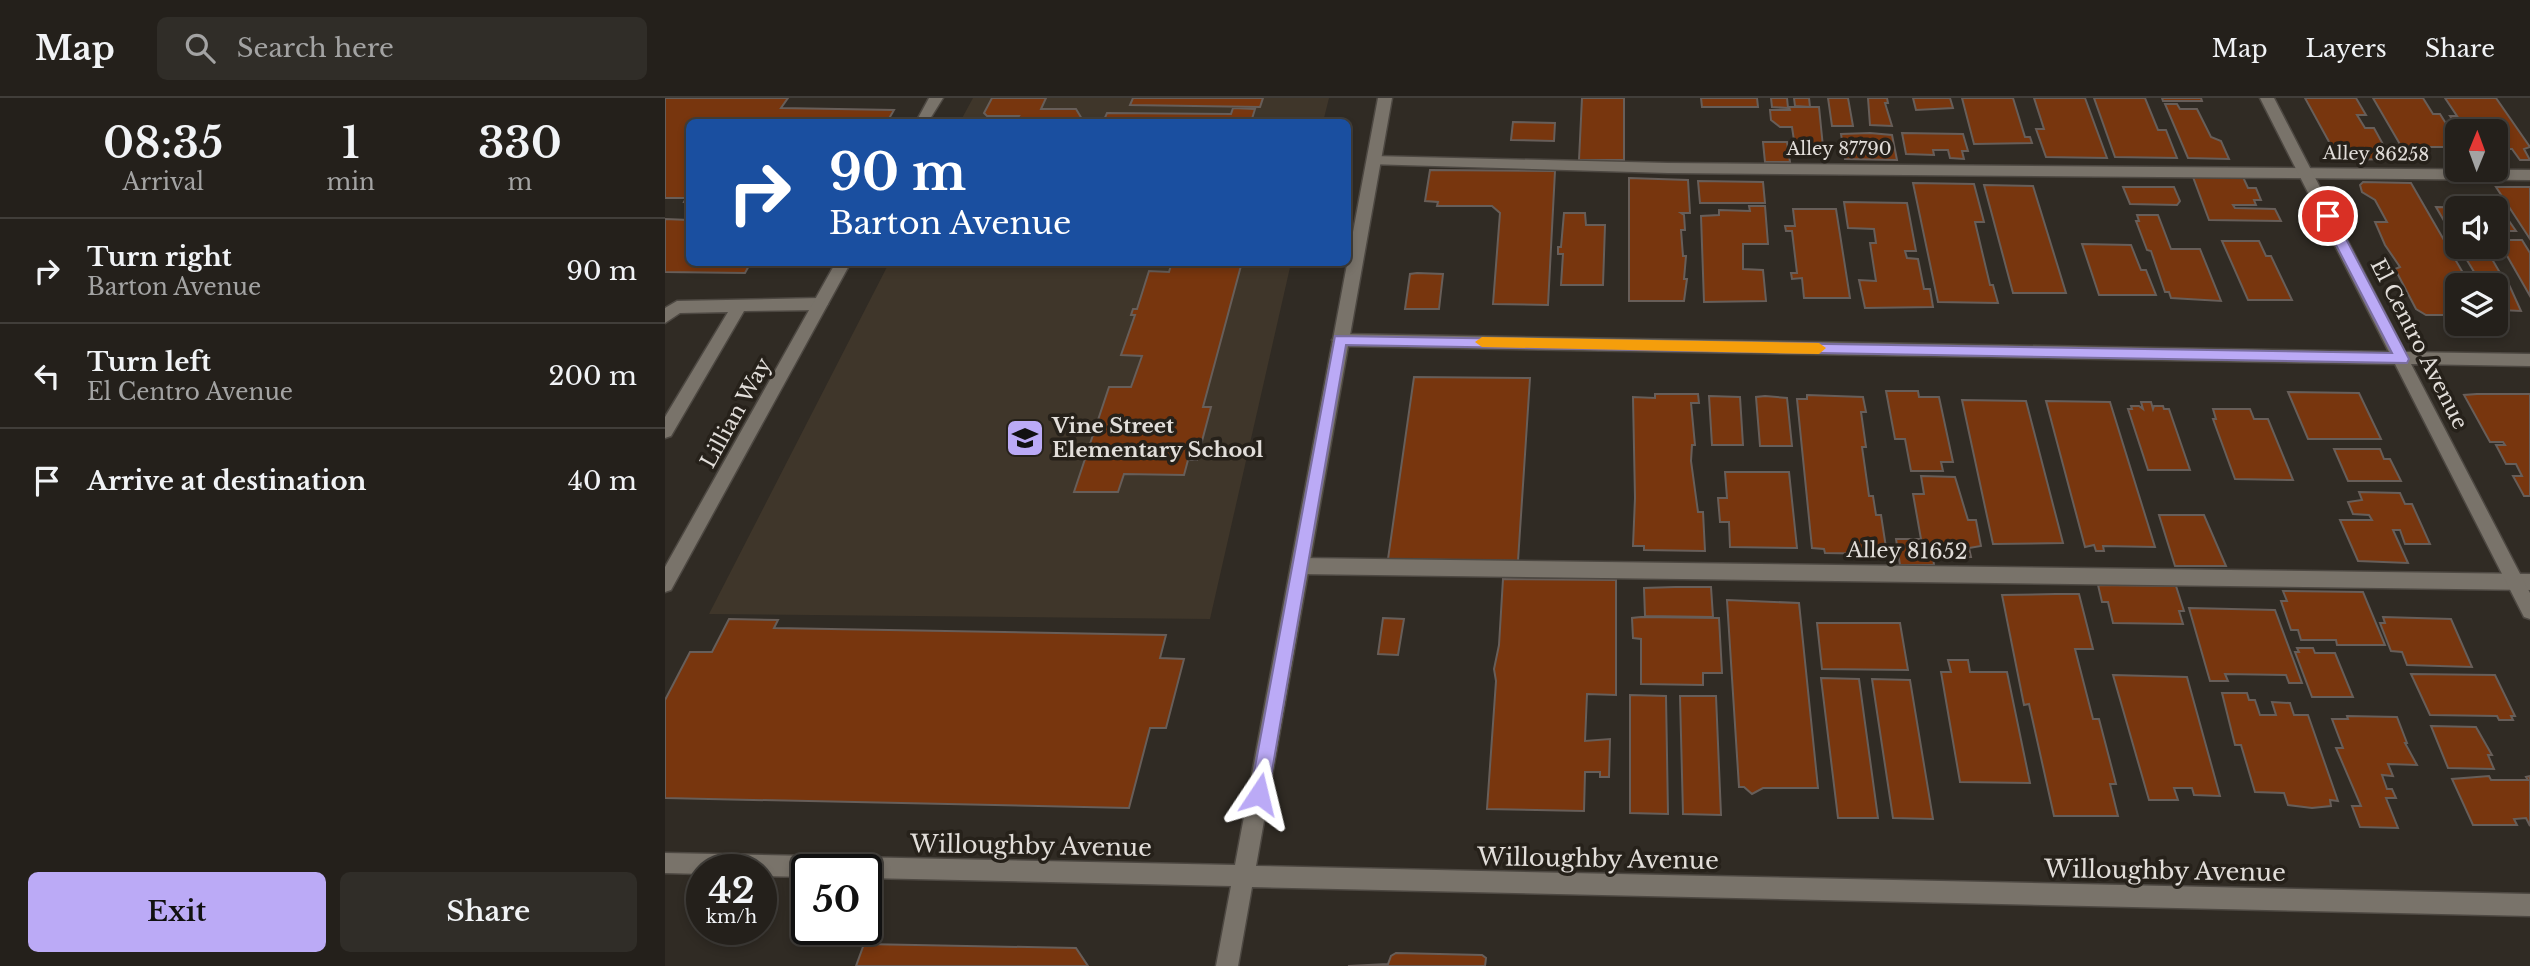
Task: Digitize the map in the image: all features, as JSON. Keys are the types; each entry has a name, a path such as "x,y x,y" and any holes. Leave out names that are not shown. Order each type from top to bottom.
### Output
{"street":[{"path":"924,119 936,98"},
{"path":"1227,966 1385,98"},
{"name":"El Centro Avenue","path":"2267,98 2402,359 2522,581 2530,611"},
{"name":"Alley 87790","path":"1373,161 1668,168 2305,173"},
{"name":"Alley 86258","path":"2305,173 2530,175"},
{"name":"Lillian Way","path":"665,584 842,266"},
{"path":"665,317 677,307 820,304"},
{"path":"665,431 740,305"},
{"path":"1340,340 2530,360"},
{"name":"Alley 81652","path":"1300,566 2522,581"},
{"name":"Willoughby Avenue","path":"665,863 2530,905"}],"shaded area":[{"path":"973,98 1329,98 1324,119 962,119"},
{"name":"Vine Street Elementary School","path":"887,266 1290,266 1210,619 709,614"}],"building":[{"path":"665,98 788,98 781,108 894,110 889,119 686,119 686,198 665,198"},
{"path":"992,98 1046,98 1041,109 1076,109 1082,119 1017,119 1019,116 987,116 984,113"},
{"path":"1133,98 1263,98 1260,107 1130,105"},
{"path":"1582,98 1624,98 1624,160 1579,160"},
{"path":"1701,98 1757,98 1758,107 1702,107"},
{"path":"1771,98 1787,98 1788,108 1772,107"},
{"path":"1794,98 1809,98 1810,107 1795,106"},
{"path":"1828,98 1848,98 1853,126 1832,126"},
{"path":"1868,98 1887,98 1888,103 1885,103 1892,126 1870,125"},
{"path":"1913,98 1950,98 1953,108 1916,110"},
{"path":"1962,98 2013,98 2025,137 2030,137 2032,143 1974,144"},
{"path":"2034,98 2085,98 2107,158 2046,157 2036,129 2044,129"},
{"path":"2094,98 2145,98 2158,130 2166,130 2177,158 2115,157"},
{"path":"2162,98 2201,98 2202,101 2163,101"},
{"path":"2305,98 2356,98 2366,115 2357,115 2365,128 2374,128 2391,159 2339,160"},
{"path":"2373,98 2423,98 2433,114 2440,114 2445,122 2445,147 2421,147 2427,157 2415,157 2408,146 2401,146"},
{"path":"2445,98 2496,98 2530,147 2524,149 2530,160 2520,160 2512,149 2508,149 2508,119 2452,119 2450,116 2457,116"},
{"path":"2165,104 2177,104 2180,109 2197,109 2211,137 2221,141 2229,159 2188,158"},
{"path":"1789,107 1819,107 1823,147 1795,147 1792,127 1780,127 1771,120 1770,110 1790,110"},
{"path":"1233,108 1255,109 1252,119 1104,119 1107,113 1231,114"},
{"path":"1274,118 1321,118 1321,119"},
{"path":"1513,122 1555,123 1554,141 1511,140"},
{"path":"1902,133 1963,134 1968,151 1962,151 1964,159 1950,158 1948,150 1933,150 1934,155 1906,154"},
{"path":"1841,134 1892,135 1897,160 1845,159"},
{"path":"1763,142 1787,142 1790,162 1765,162"},
{"path":"1430,170 1555,171 1548,305 1493,304 1500,213 1492,206 1437,206 1438,202 1425,201"},
{"path":"2193,177 2243,177 2248,188 2256,188 2261,200 2254,200 2256,205 2233,205 2235,208 2275,209 2281,221 2209,220"},
{"path":"1629,178 1688,180 1690,213 1681,213 1684,215 1685,230 1681,230 1683,256 1686,256 1684,279 1687,279 1684,301 1629,301"},
{"path":"1698,181 1763,182 1765,203 1700,203"},
{"path":"2363,182 2411,183 2445,242 2445,259 2455,259 2463,273 2445,273 2445,315 2426,315 2416,309 2395,269 2400,267 2385,245 2375,222 2387,222 2375,200 2362,192 2360,185"},
{"path":"1913,183 1974,184 1984,222 1975,222 1990,285 1993,285 1998,303 1938,302"},
{"path":"1984,185 2033,186 2066,293 2013,293"},
{"path":"2123,187 2174,187 2180,201 2177,205 2130,204"},
{"path":"2496,187 2530,187 2530,239 2508,205 2508,196 2502,196"},
{"path":"1844,202 1907,203 1916,251 1905,251 1907,258 1918,259 1924,289 1930,289 1933,307 1865,308 1859,280 1876,281 1870,243 1876,243 1874,229 1848,228"},
{"path":"1749,206 1765,206 1768,244 1743,244 1743,269 1763,270 1766,301 1704,302 1701,216 1719,215 1719,210 1750,211"},
{"path":"2436,207 2445,207 2445,222"},
{"path":"1793,209 1836,209 1850,298 1804,298 1802,278 1792,279 1791,273 1797,273 1792,231 1786,231 1785,226 1795,226"},
{"path":"1564,213 1585,213 1586,225 1605,225 1603,285 1561,285 1563,254 1558,254 1558,247 1561,247"},
{"path":"2137,215 2158,215 2171,249 2200,249 2221,301 2171,298 2169,292 2165,292 2151,251 2147,250 2136,221 2139,221"},
{"path":"665,219 686,220 686,266 749,266 745,273 665,272"},
{"path":"2508,220 2516,231 2508,231"},
{"path":"2508,240 2522,240 2530,253 2530,296 2508,258"},
{"path":"2222,241 2259,241 2266,256 2271,256 2292,300 2248,300"},
{"path":"2082,244 2131,245 2141,270 2146,270 2156,295 2099,295"},
{"path":"2466,259 2492,259 2500,273 2475,273"},
{"path":"1171,266 1241,266 1203,407 1211,407 1197,460 1188,460 1184,475 1124,474 1118,492 1074,492 1109,387 1131,387 1142,356 1121,355 1135,315 1131,315 1133,309 1137,309 1149,271 1169,272"},
{"path":"1410,274 1443,274 1439,309 1405,309"},
{"path":"2508,282 2521,311 2508,310"},
{"path":"1414,377 1530,378 1518,561 1388,559"},
{"path":"1886,391 1918,391 1919,397 1939,397 1953,462 1941,462 1943,471 1911,471 1905,439 1895,439"},
{"path":"2288,392 2359,393 2381,439 2308,439"},
{"path":"1655,394 1698,394 1699,403 1691,403 1695,445 1692,445 1691,461 1698,512 1703,512 1705,551 1644,550 1644,546 1633,546 1633,397 1655,398"},
{"path":"2530,394 2530,496 2524,496 2513,476 2522,476 2516,464 2506,464 2496,445 2505,445 2503,442 2490,442 2464,395"},
{"path":"1807,395 1863,397 1866,412 1861,412 1866,447 1862,447 1869,496 1873,496 1876,515 1881,515 1887,554 1825,553 1824,549 1812,548 1797,399 1807,399"},
{"path":"1709,396 1740,397 1743,445 1712,445"},
{"path":"1756,397 1787,398 1792,446 1760,446"},
{"path":"1962,400 2026,401 2063,543 1993,544"},
{"path":"2046,401 2110,402 2155,547 2103,546 2104,551 2096,551 2094,545 2085,547"},
{"path":"2141,402 2151,402 2153,409 2154,406 2163,406 2164,409 2169,409 2190,470 2148,470 2128,409 2132,409 2131,406 2139,406 2143,409"},
{"path":"2213,409 2250,409 2254,419 2268,419 2293,480 2235,479 2213,419 2216,419"},
{"path":"2334,449 2380,449 2384,459 2390,459 2401,481 2348,481"},
{"path":"1725,472 1789,472 1797,548 1730,547 1729,522 1720,522 1718,498 1727,498"},
{"path":"1921,476 1955,477 1968,520 1976,520 1981,546 1969,548 1971,557 1933,557 1934,565 1900,565 1896,539 1921,539 1913,494 1924,494"},
{"path":"2359,492 2400,493 2405,504 2412,504 2430,544 2405,544 2400,530 2393,530 2408,563 2358,561 2340,520 2372,520 2369,515 2353,514 2348,502 2362,500"},
{"path":"2159,515 2204,515 2226,566 2175,566"},
{"path":"1503,579 1616,580 1616,695 1587,694 1585,741 1610,739 1609,777 1600,777 1600,772 1585,772 1584,811 1487,809 1496,681 1494,669 1499,645"},
{"path":"2098,585 2176,586 2184,611 2179,611 2183,624 2113,623 2108,602 2102,602"},
{"path":"1711,587 1713,617 1645,616 1644,588"},
{"path":"2283,591 2363,592 2385,645 2337,645 2336,640 2301,640 2298,630 2291,630 2281,601 2287,601"},
{"path":"2079,594 2093,649 2075,649 2093,719 2099,719 2116,784 2110,784 2118,816 2054,816 2029,704 2024,705 2002,595"},
{"path":"1727,600 1799,603 1818,788 1763,788 1752,794 1744,787 1739,787"},
{"path":"2189,608 2275,610 2302,683 2289,683 2286,675 2225,674 2228,681 2210,681"},
{"path":"2383,617 2451,619 2472,667 2407,665 2402,652 2391,651 2380,623 2385,623"},
{"path":"1383,618 1404,619 1398,655 1378,654"},
{"path":"1632,618 1719,618 1722,673 1703,673 1703,685 1641,684 1641,639 1633,638"},
{"path":"729,619 778,620 774,628 1166,635 1160,658 1184,659 1166,728 1150,728 1129,808 665,798 665,700 690,652 712,652"},
{"path":"1817,623 1900,623 1908,670 1822,669"},
{"path":"2297,648 2313,648 2315,653 2335,653 2353,697 2312,697 2295,652 2299,652"},
{"path":"1948,660 1968,660 1970,672 2007,672 2030,783 1960,782 1941,672 1951,672"},
{"path":"2411,674 2495,675 2515,716 2511,716 2513,720 2499,720 2497,716 2430,715"},
{"path":"2113,675 2187,677 2220,796 2194,795 2192,788 2174,788 2178,800 2149,800"},
{"path":"1821,678 1859,679 1878,818 1838,818"},
{"path":"1872,679 1910,680 1933,819 1893,818"},
{"path":"2222,693 2247,693 2249,700 2255,700 2260,715 2276,715 2272,702 2290,703 2294,715 2308,715 2338,801 2330,800 2331,806 2312,808 2288,805 2284,793 2255,792 2241,745 2235,745"},
{"path":"1630,695 1666,696 1668,814 1630,813"},
{"path":"1680,696 1716,696 1721,815 1683,814"},
{"path":"2347,716 2397,717 2405,743 2417,765 2388,764 2393,776 2382,775 2387,789 2392,789 2396,798 2386,798 2398,828 2360,827 2352,806 2361,806 2336,748 2343,748 2332,719 2348,719"},
{"path":"2431,726 2476,727 2492,755 2488,755 2494,769 2448,768"},
{"path":"2489,776 2491,780 2528,780 2526,777 2530,776 2530,826 2526,818 2514,819 2517,825 2473,825 2452,779"},
{"path":"882,944 1076,948 1088,966 856,966 864,945"},
{"path":"1396,953 1482,955 1486,958 1485,966 1348,966 1388,964 1391,956"}],"slow traffic":[{"path":"1482,342 1819,348"}],"place":[{"name":"Vine Street Elementary School","path":"1025,438"}],"route":[{"path":"1259,794 1340,340 2402,359 2328,216"}]}
